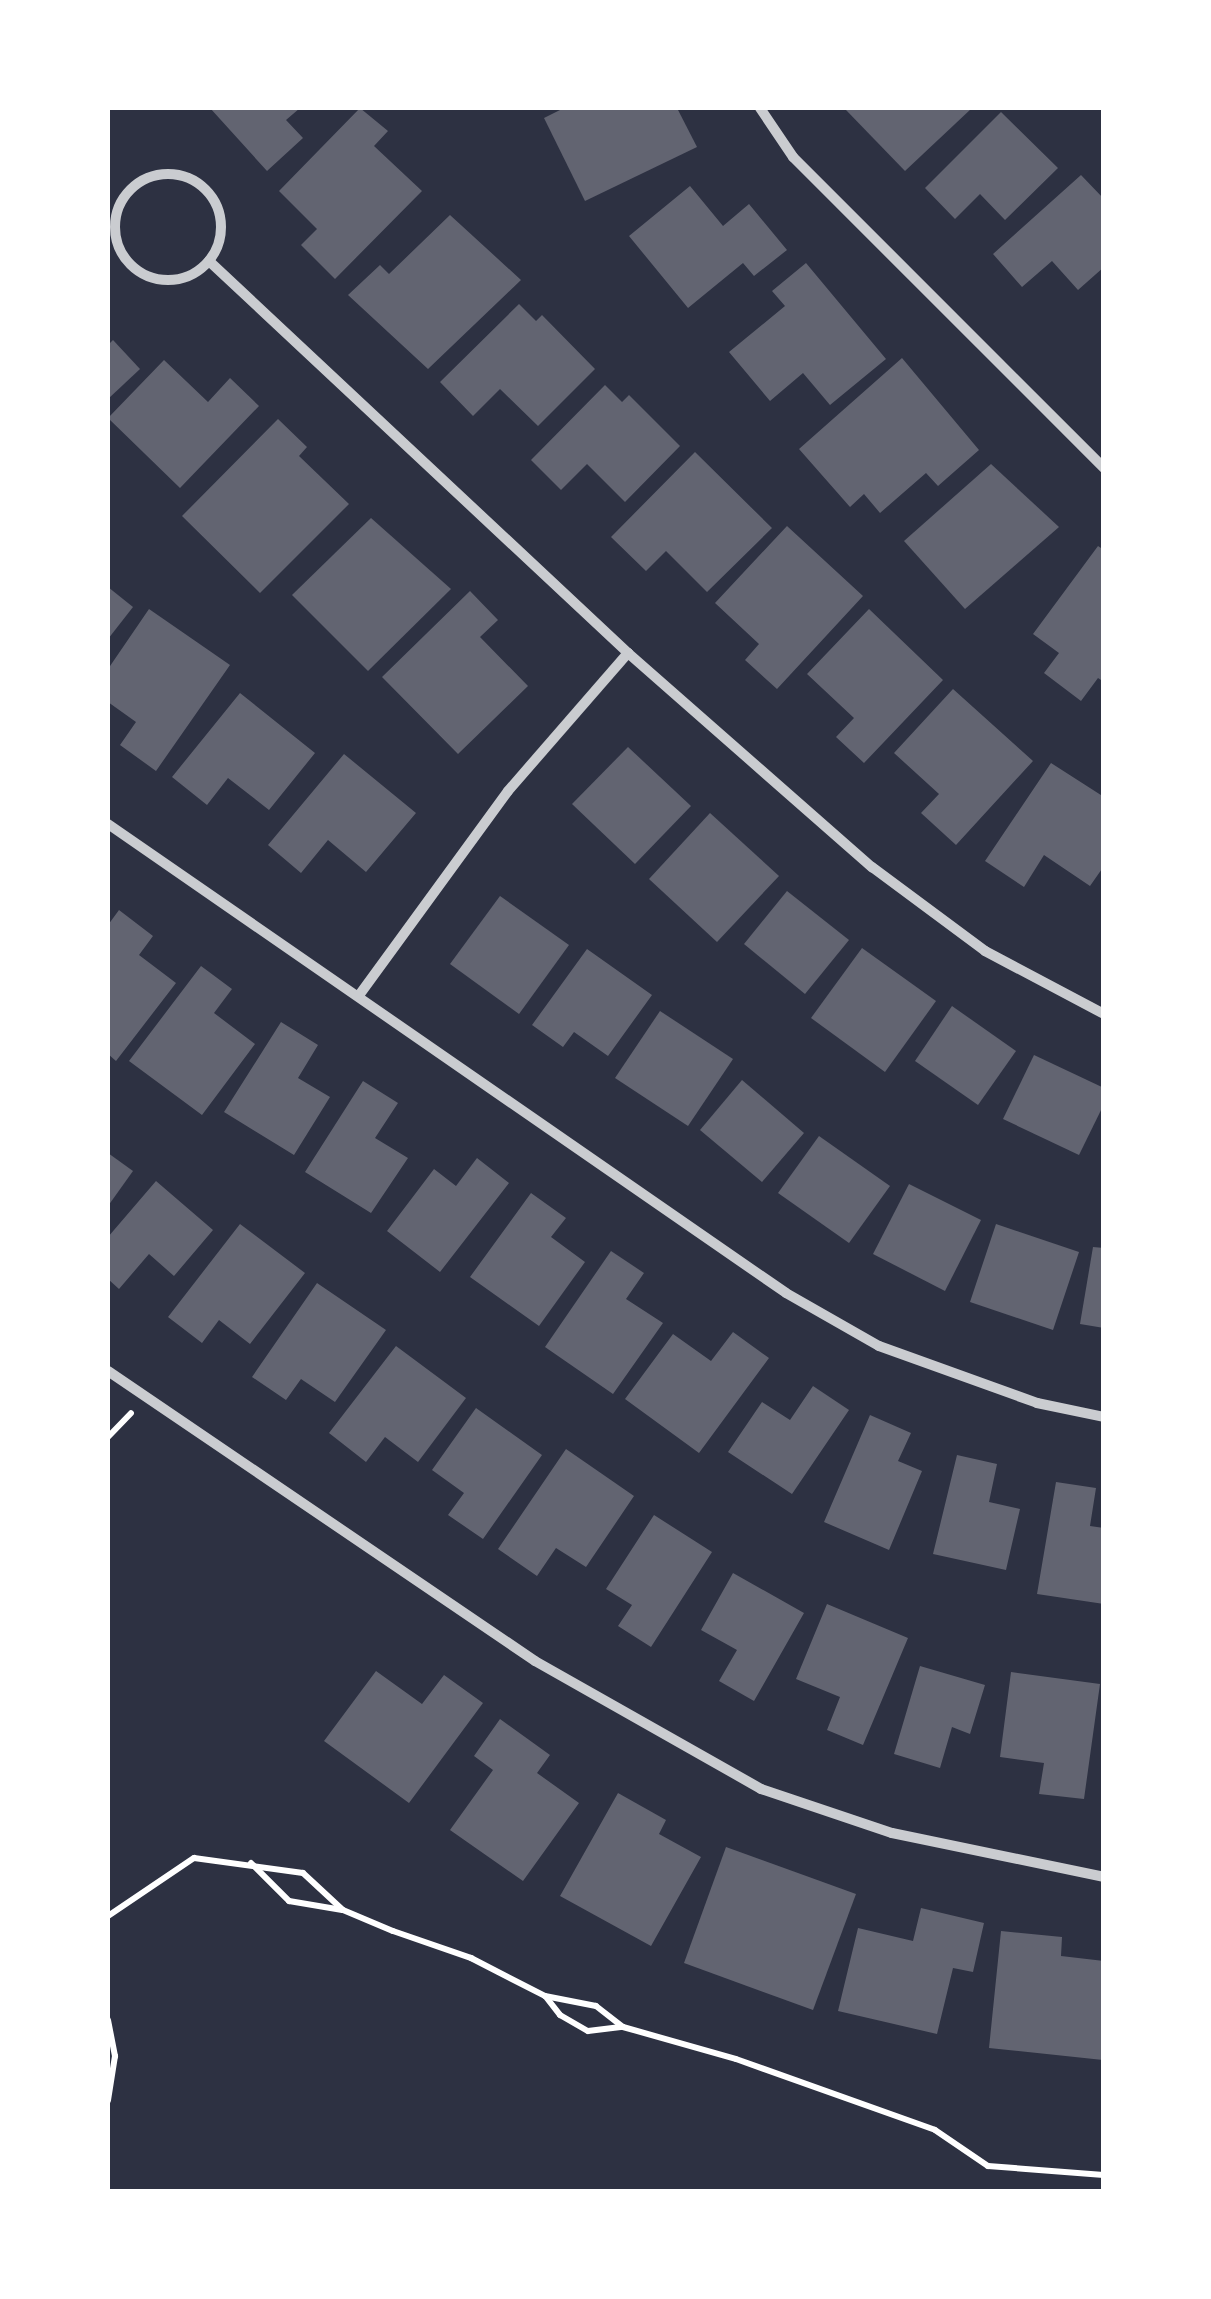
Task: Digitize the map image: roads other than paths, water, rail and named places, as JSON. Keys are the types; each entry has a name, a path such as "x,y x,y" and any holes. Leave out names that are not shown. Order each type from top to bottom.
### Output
{"street":[{"path":"760,108 793,157 1104,468"},
{"path":"164,173 182,175 212,195 222,229 209,261 196,272 162,280 131,266 120,252 115,218 132,188 164,173"},
{"path":"209,261 628,653 872,867 985,951 1104,1014"},
{"path":"360,994 508,790 628,653"},
{"path":"108,824 360,994 786,1293 848,1328 1037,1404 1104,1417"},
{"path":"108,1371 535,1661 762,1789 892,1832 1104,1878"}]}
